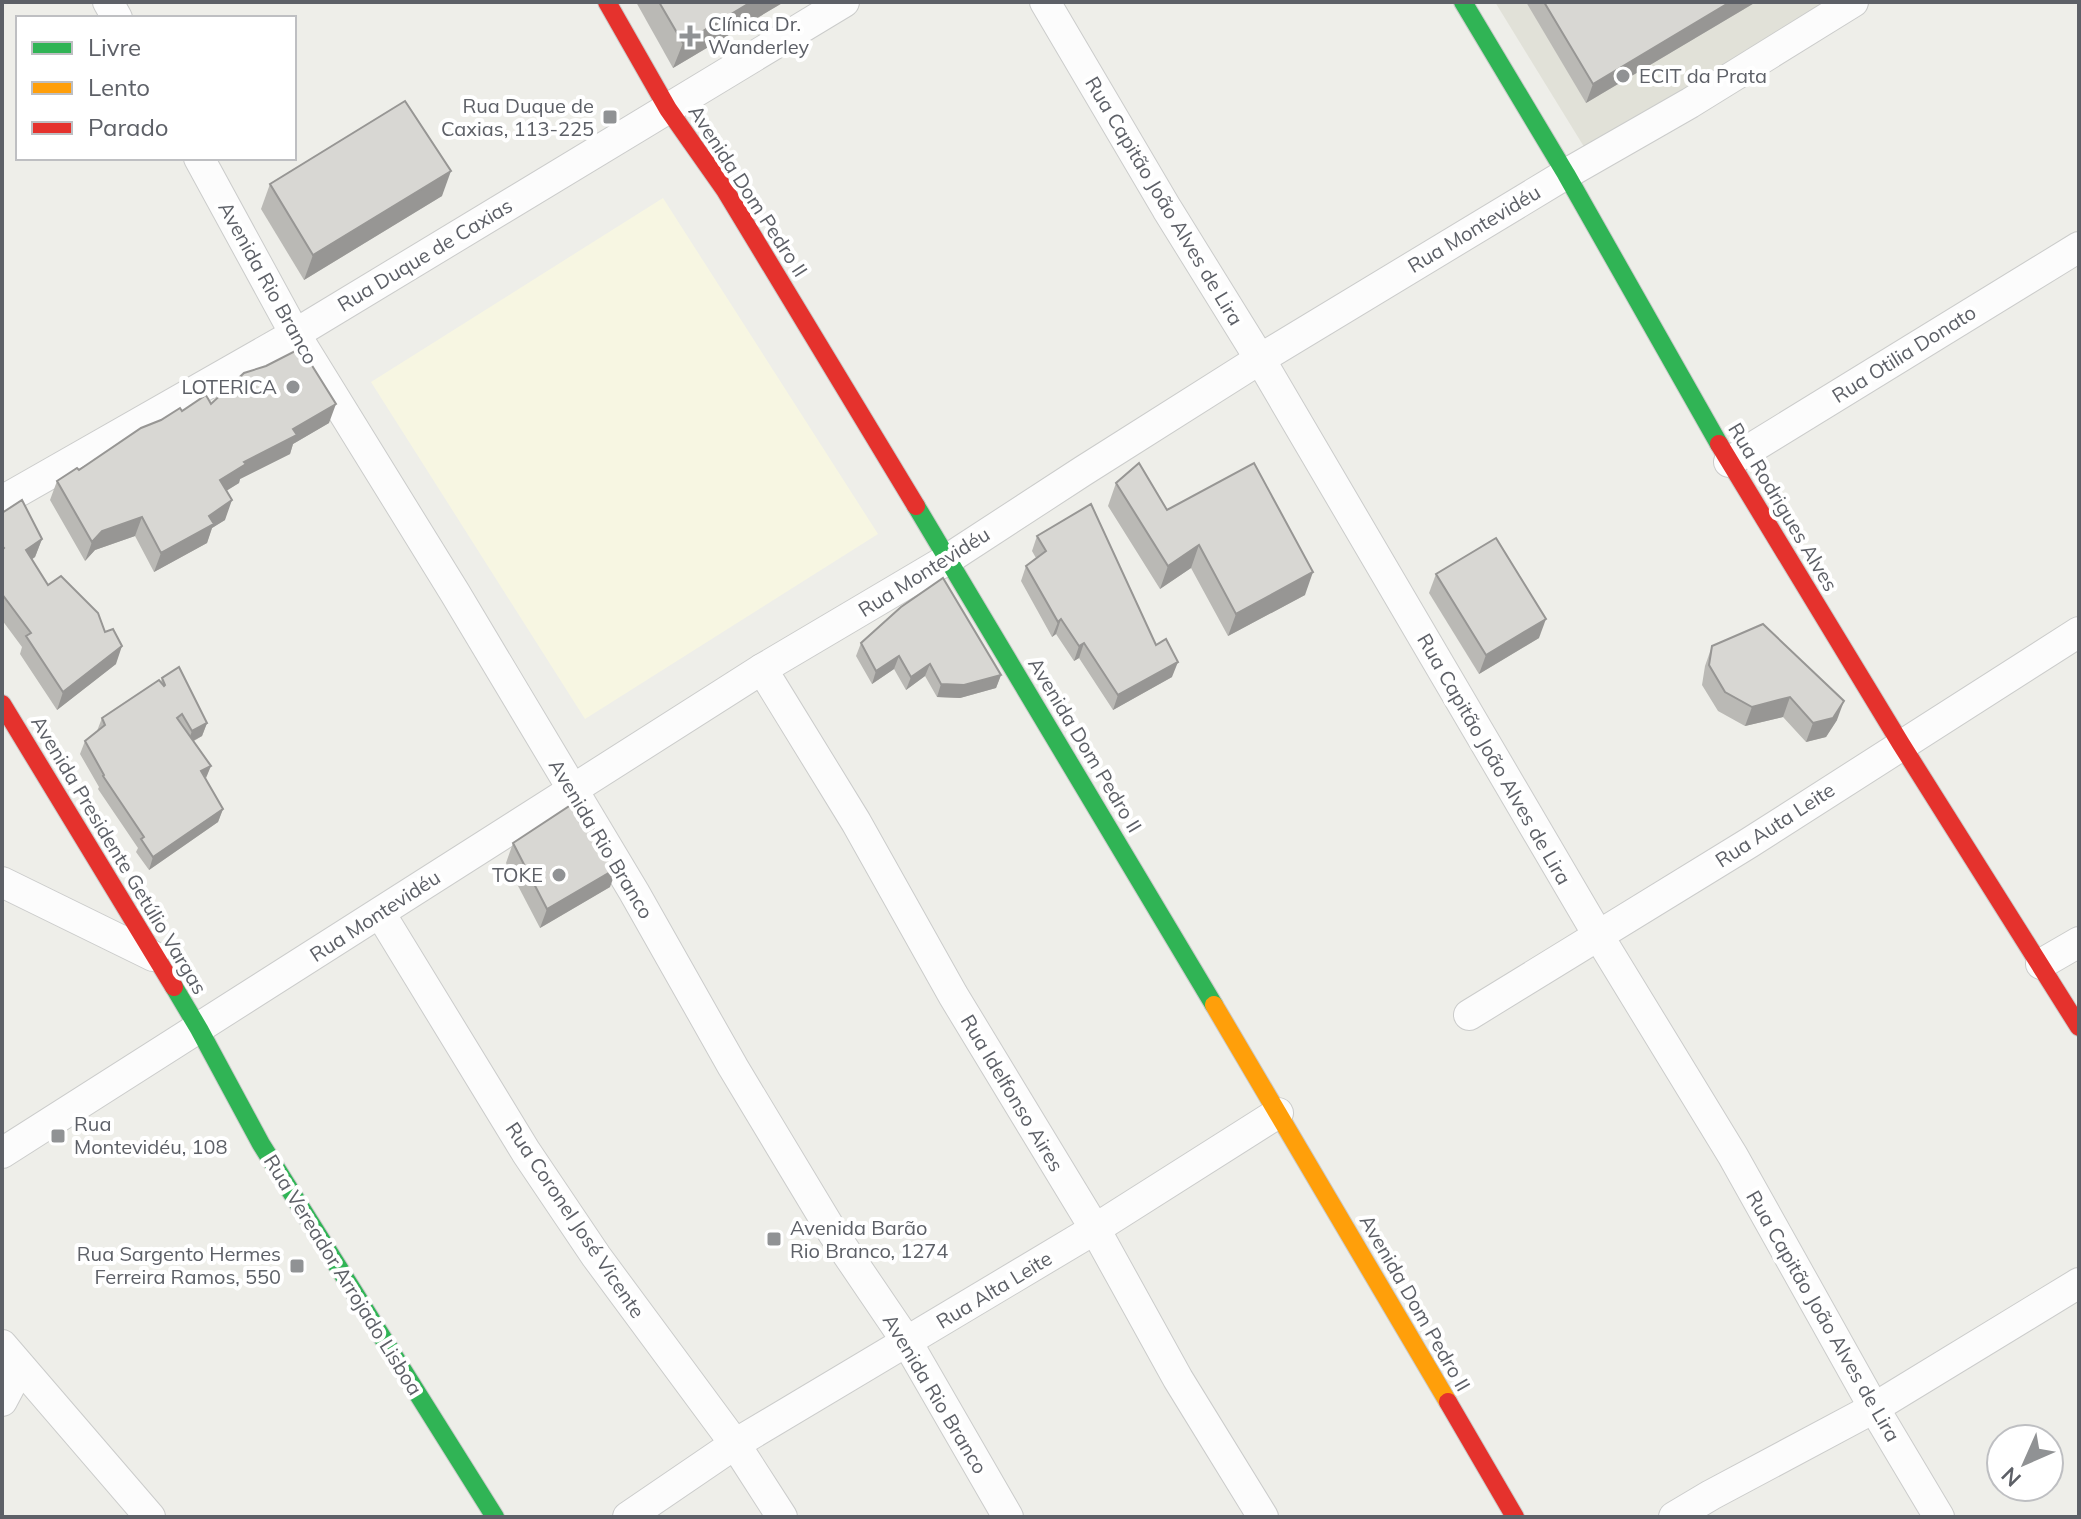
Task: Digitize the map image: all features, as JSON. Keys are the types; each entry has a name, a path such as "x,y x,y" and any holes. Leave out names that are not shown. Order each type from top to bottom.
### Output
{"main road":[{"name":"Avenida Dom Pedro II","path":"607,2 668,109 725,190 948,559 1515,1517"},
{"name":"Rua Rodrigues Alves","path":"1463,2 1566,174 1729,462 2079,1027"},
{"name":"Avenida Presidente Getúlio Vargas","path":"2,704 199,1029"},
{"name":"Rua Vereador Arrojado Lisboa","path":"199,1029 261,1144 495,1517"}],"street":[{"name":"Rua Duque de Caxias","path":"2,501 295,334 844,2"},
{"name":"Rua Capitão João Alves de Lira","path":"1045,2 1260,359 1598,935 1733,1156 1874,1408 1939,1517"},
{"name":"Rua Montevidéu","path":"2,1153 762,669 948,559 1260,359 1566,174 1690,103 1853,2"},
{"name":"Avenida Rio Branco","path":"200,160 295,334 634,892 733,1067 833,1233 907,1342 1008,1517"},
{"name":"Rua Otilia Donato","path":"1729,462 2079,247"},
{"name":"Rua Auta Leite","path":"1469,1015 1749,843 2079,632"},
{"name":"Rua Idelfonso Aires","path":"762,669 856,822 953,995 1095,1229 1178,1379 1263,1517"},
{"path":"2,882 153,956"},
{"name":"Rua Coronel José Vicente","path":"380,913 535,1165 596,1256 735,1444 782,1517"},
{"path":"2041,964 2079,942"},
{"name":"Rua Alta Leite","path":"628,1517 735,1444 1095,1229 1278,1113"},
{"path":"1674,1517 1874,1408 2079,1283"},
{"path":"2,1401 11,1356"},
{"path":"11,1356 150,1517"}],"shaded area":[{"name":"ECIT da Prata","path":"1495,2 1828,2 1586,150"},
{"path":"663,198 878,534 585,719 371,382"}],"building":[{"path":"659,2 751,2 683,43"},
{"path":"1544,2 1730,2 1593,84"},
{"path":"405,101 451,171 313,255 270,184"},
{"path":"301,348 336,404 293,429 297,435 244,462 246,464 220,480 232,500 209,516 214,524 161,553 142,517 102,531 92,542 57,481 77,468 79,470 141,428 180,408 182,411 206,395 211,404 244,373 266,366"},
{"path":"1139,463 1167,510 1254,463 1313,572 1236,614 1199,545 1168,566 1116,483"},
{"path":"22,500 42,539 26,550 48,585 61,576 98,613 105,632 113,629 122,646 63,692 26,636 31,633 2,594 2,513"},
{"path":"1091,504 1156,645 1166,639 1178,662 1118,695 1084,643 1079,646 1061,619 1058,622 1026,566 1046,551 1037,536"},
{"path":"1496,538 1546,619 1486,655 1436,574"},
{"path":"943,578 1001,675 964,685 941,684 930,664 911,677 899,656 876,671 861,643 901,607"},
{"path":"1763,624 1844,701 1833,718 1813,723 1790,697 1752,707 1725,692 1709,665 1712,646"},
{"path":"179,667 207,723 192,731 182,714 177,718 211,766 201,771 223,809 153,857 85,741 105,725 102,718 159,680 164,686 162,678"},
{"name":"TOKE","path":"577,801 617,868 547,909 513,843"}],"traffic: fast":[{"path":"1463,2 1566,174 1719,444"},
{"path":"916,506 1214,1005"},
{"path":"174,987 261,1144 495,1517"}],"traffic: slow":[{"path":"1214,1005 1448,1402"}],"traffic: jam":[{"path":"607,2 668,109 725,190 916,506"},
{"path":"1719,444 1901,744 2079,1027"},
{"path":"2,704 174,987"},
{"path":"1448,1402 1515,1517"}],"place":[{"name":"Clínica Dr. Wanderley","path":"690,36"},
{"name":"ECIT da Prata","path":"1623,76"},
{"name":"Rua Duque de Caxias, 113-225","path":"610,117"},
{"name":"LOTERICA","path":"293,387"},
{"name":"TOKE","path":"559,875"},
{"name":"Rua Montevidéu, 108","path":"58,1136"},
{"name":"Avenida Barão Rio Branco, 1274","path":"774,1239"},
{"name":"Rua Sargento Hermes Ferreira Ramos, 550","path":"297,1266"}]}
